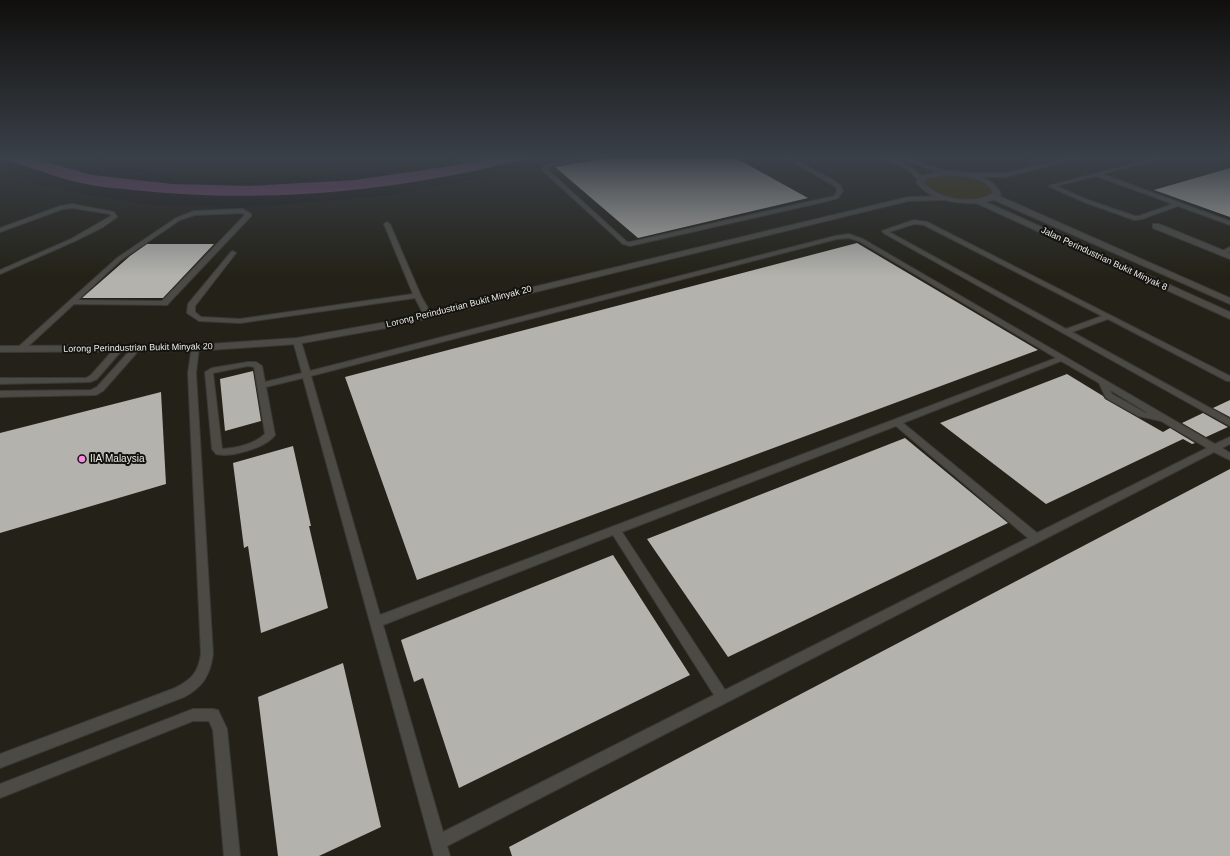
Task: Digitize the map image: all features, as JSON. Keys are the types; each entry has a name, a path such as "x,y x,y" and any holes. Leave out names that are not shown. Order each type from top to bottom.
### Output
{"street":[{"path":"944,198 978,201 991,197"},
{"name":"Jalan Perindustrian Bukit Minyak 8","path":"996,197 1230,301"},
{"name":"Lorong Perindustrian Bukit Minyak 20","path":"0,349 195,348 297,341 392,324 908,199 944,198"},
{"name":"Jalan Perindustrian Bukit Minyak 8","path":"978,201 1230,316"},
{"path":"1156,226 1227,253"}],"lane":[{"path":"575,197 625,243 630,244 836,197"},
{"path":"1077,197 1134,218 1140,218 1178,204"},
{"path":"1159,197 1230,223"},
{"path":"0,230 62,207 72,206 112,213 114,217 60,245 0,272"},
{"path":"20,349 119,260 178,219 194,213 203,212 243,211 249,215 248,218 164,303 73,302"},
{"path":"1230,379 926,223 914,222 885,231 1230,423"},
{"path":"387,224 417,296 428,315"},
{"path":"261,386 843,236 860,240 1063,358 1102,382 1108,396 1141,414 1165,418 1230,457"},
{"path":"233,253 191,306 191,313 199,319 240,321 417,296"},
{"path":"1065,332 1107,317"},
{"path":"297,341 442,856"},
{"path":"0,761 171,696 190,688 201,677 205,666 206,654 192,373 195,348"},
{"path":"0,381 87,380 94,377 119,349"},
{"path":"0,394 93,393 100,389 136,349"},
{"path":"376,622 1063,358"},
{"path":"253,364 258,366 261,386 270,435 259,443 226,452 219,452 217,449 209,372 212,370 253,364"},
{"path":"897,422 1036,538"},
{"path":"438,842 1230,440"},
{"path":"615,530 722,697"},
{"path":"0,791 193,716 213,715 220,729 232,856"}],"shaded area":[{"path":"0,197 101,197 143,204 240,208 374,197 1230,197 1230,856 0,856"},
{"path":"950,197 985,197 973,200"}],"building":[{"path":"590,197 808,198 638,238"},
{"path":"1174,197 1230,197 1230,217"},
{"path":"857,243 1038,350 417,580 345,377"},
{"path":"147,244 214,244 163,298 82,298 130,256"},
{"path":"253,371 261,421 225,431 220,379"},
{"path":"1067,374 1103,396 1105,399 1163,432 1170,428 1195,443 1192,444 1183,439 1046,504 940,423"},
{"name":"IIA Malaysia","path":"161,392 166,484 0,533 0,433"},
{"path":"1230,400 1230,417 1213,408"},
{"path":"1203,413 1228,427 1206,437 1182,423"},
{"path":"905,438 1008,523 728,657 647,539"},
{"path":"293,446 311,526 309,526 328,608 261,633 248,546 244,548 233,463"},
{"path":"1230,469 1230,856 512,856 509,847"},
{"path":"613,555 690,675 459,788 423,678 414,682 401,640"},
{"path":"343,663 381,827 319,856 278,856 258,697"}],"place":[{"name":"IIA Malaysia","path":"82,459"}]}
